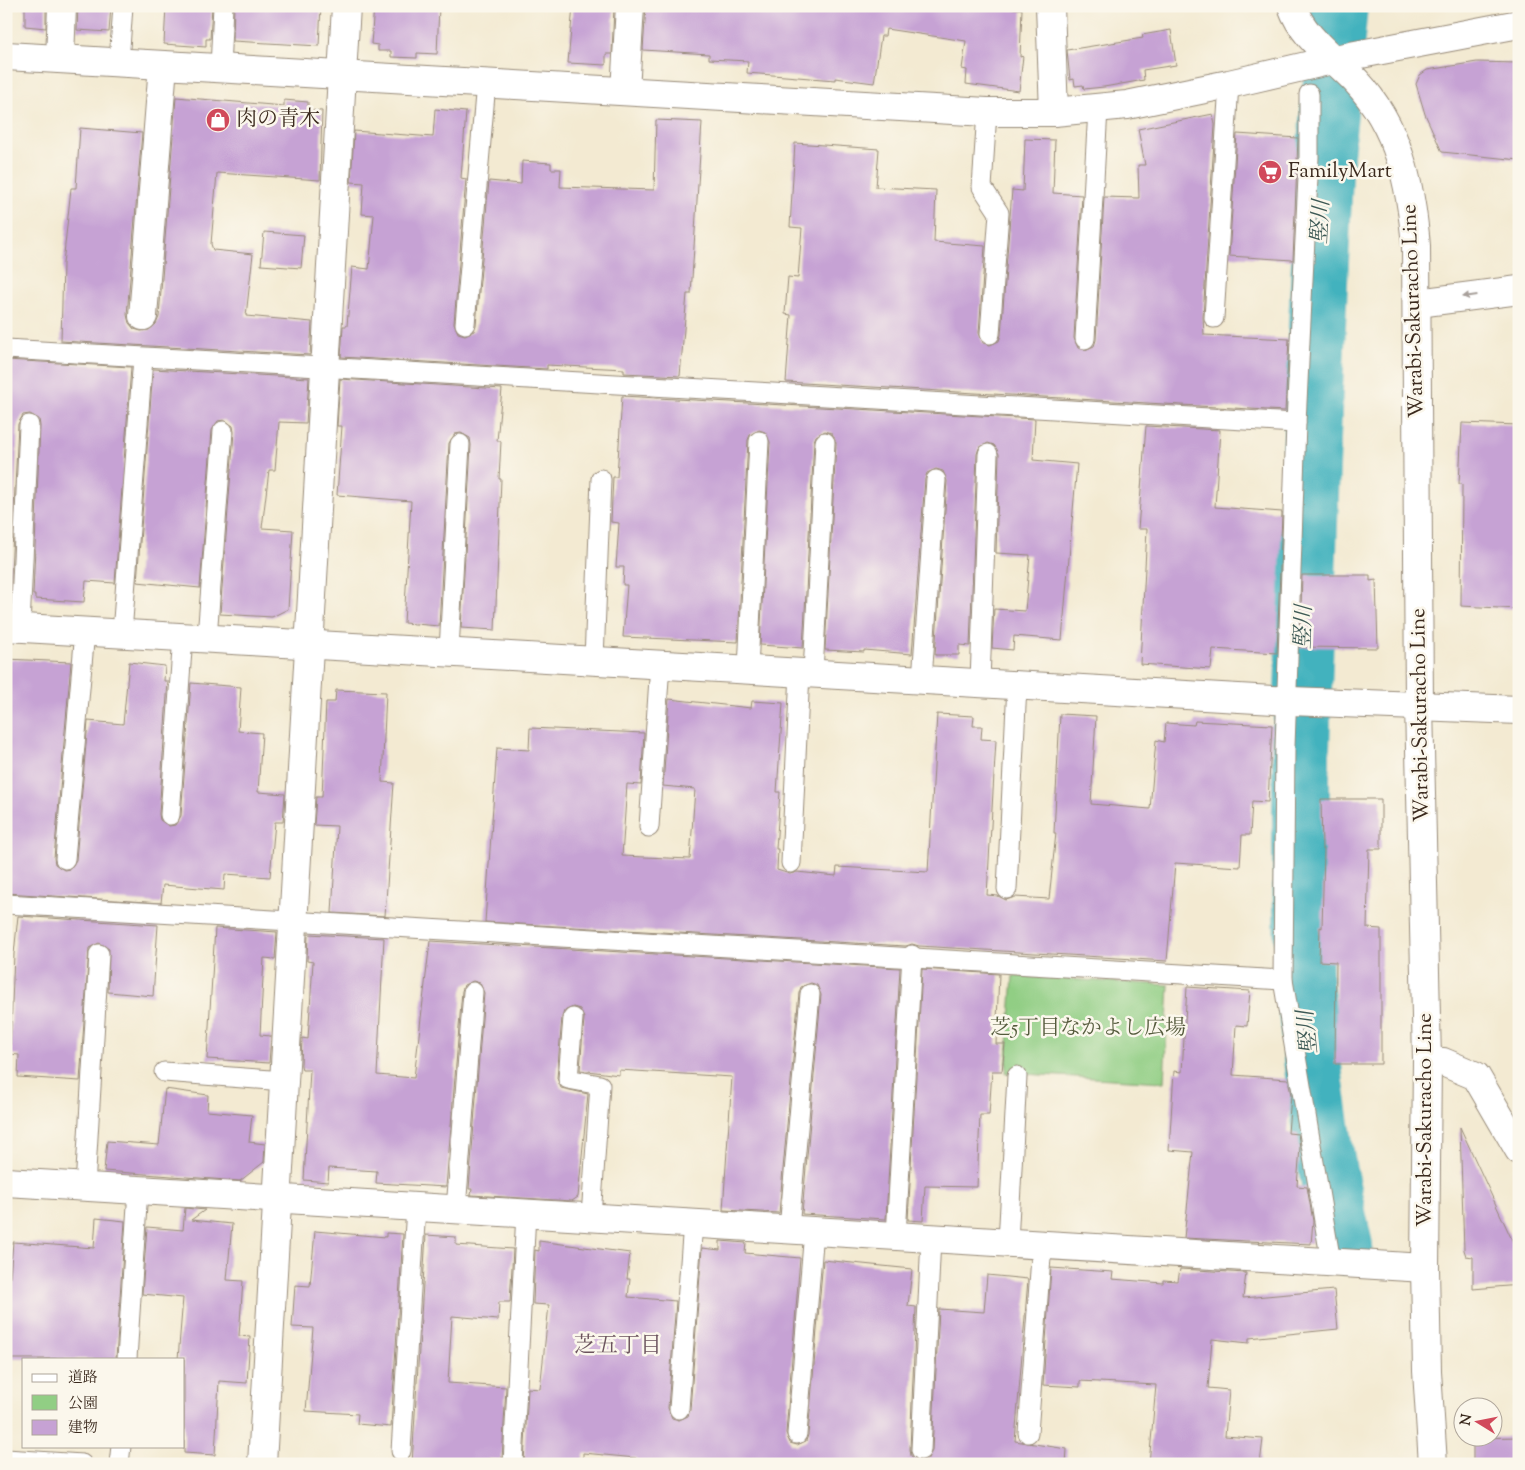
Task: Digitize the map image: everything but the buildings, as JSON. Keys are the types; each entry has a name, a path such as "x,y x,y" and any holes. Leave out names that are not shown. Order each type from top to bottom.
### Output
{"street":[{"path":"60,59 62,6"},
{"path":"262,1464 346,6"},
{"path":"624,91 630,6"},
{"path":"1050,6 1054,112"},
{"name":"Warabi-Sakuracho Line","path":"1292,6 1298,22 1374,102 1389,129 1403,163 1412,202 1418,303 1420,705 1427,1061 1425,1268 1427,1371 1433,1464"},
{"path":"6,56 987,112 1054,112 1098,109 1229,84 1333,59 1519,24"},
{"path":"143,316 163,65"},
{"path":"1418,303 1519,290"},
{"path":"13,627 1320,702 1519,710"},
{"path":"1427,1061 1443,1062 1476,1076 1519,1150"},
{"path":"6,1182 1425,1268"}],"lane":[{"path":"119,62 123,6"},
{"path":"220,68 223,6"},
{"path":"465,324 486,83"},
{"path":"1214,318 1229,84"},
{"path":"1308,94 1309,157 1296,423 1282,832 1283,980 1331,1262"},
{"path":"1085,339 1098,109"},
{"path":"987,112 982,187 999,213 990,334"},
{"path":"6,349 1296,423"},
{"path":"122,633 143,358"},
{"path":"13,627 29,424"},
{"path":"170,815 223,431"},
{"path":"748,668 759,441"},
{"path":"791,863 824,442"},
{"path":"450,651 460,444"},
{"path":"980,682 988,454"},
{"path":"594,660 601,479"},
{"path":"922,679 936,480"},
{"path":"65,859 85,631"},
{"path":"649,827 660,664"},
{"path":"1007,889 1017,684"},
{"path":"6,904 294,923 912,956 1283,980"},
{"path":"84,1187 99,954"},
{"path":"896,1236 912,956"},
{"path":"456,1209 473,992"},
{"path":"797,1434 801,1230 810,994"},
{"path":"573,1018 568,1079 600,1085 591,1217"},
{"path":"164,1072 284,1081"},
{"path":"1008,1242 1017,1076"},
{"path":"127,1358 138,1190"},
{"path":"400,1451 416,1207"},
{"path":"512,1464 526,1213"},
{"path":"679,1409 693,1223"},
{"path":"921,1450 931,1238"},
{"path":"1028,1433 1042,1244"},
{"path":"119,1464 121,1448"},
{"path":"6,1459 82,1464"}],"green space":[{"name":"芝5丁目なかよし広場","path":"1013,976 1169,985 1164,1082 1006,1073"}],"waterway":[{"name":"竪川","path":"1339,6 1325,155 1313,411 1301,748 1301,871 1304,984 1315,1084 1328,1172 1344,1246"}],"place":[{"name":"肉の青木","path":"218,120"},
{"name":"FamilyMart","path":"1270,172"}],"district":[{"name":"芝五丁目","path":"618,1347"}]}
